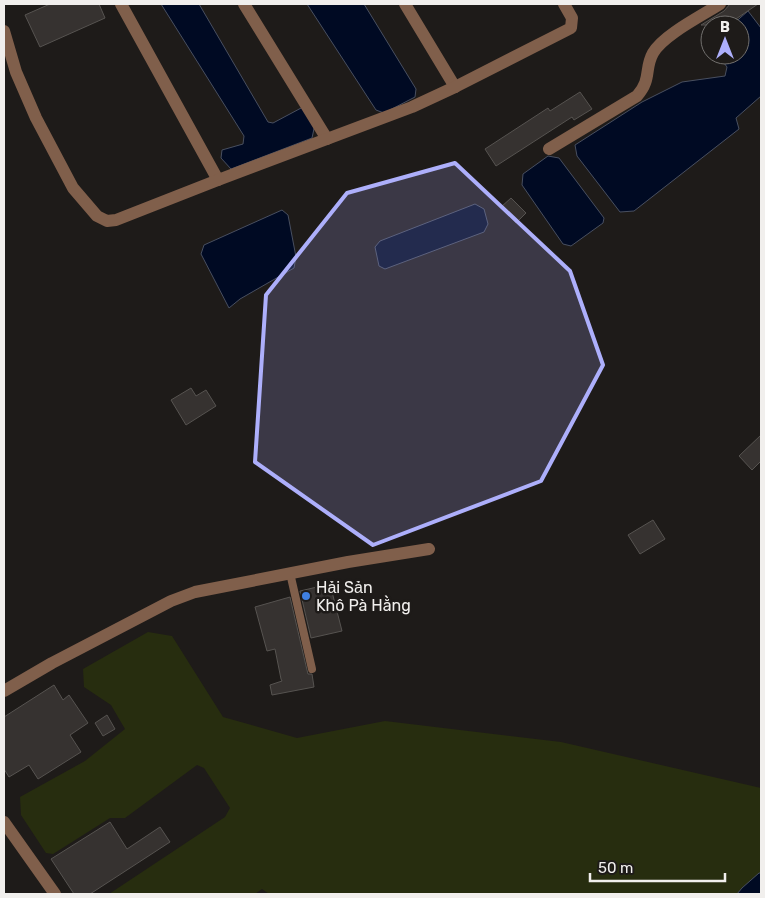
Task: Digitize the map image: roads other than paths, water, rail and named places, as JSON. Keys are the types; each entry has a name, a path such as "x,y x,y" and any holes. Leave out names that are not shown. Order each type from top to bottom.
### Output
{"street":[{"path":"121,4 218,180"},
{"path":"244,4 327,139"},
{"path":"405,4 455,87"},
{"path":"4,32 16,72 36,118 73,188 97,216 107,221 116,220 412,107 455,87 571,28 572,18 564,4"},
{"path":"549,149 637,96 644,88 652,54 657,47 674,33 720,4"},
{"path":"4,691 52,663 171,601 195,592 290,573 429,549"},
{"path":"4,822 55,894"}],"lane":[{"path":"290,573 312,669"}],"water":[{"path":"161,4 199,4 268,122 273,123 303,107 315,124 312,138 231,169 221,158 222,150 243,144 244,136"},
{"path":"307,4 364,4 416,89 415,97 384,113 376,110"},
{"path":"748,11 761,28 761,96 736,118 739,129 634,211 620,212 577,156 575,145 642,102 682,82 725,76 727,67 726,65 750,65 750,15 743,15"},
{"path":"548,156 559,158 604,218 603,223 571,246 563,244 522,185 523,174"},
{"path":"475,204 484,209 488,224 484,232 385,269 379,266 375,247 380,241"},
{"path":"282,210 288,215 296,257 294,268 240,299 229,308 201,254 204,245"},
{"path":"761,873 761,894 737,894 742,888"}],"place":[{"name":"Hải Sản Khô Pà Hằng","path":"306,596"}]}
